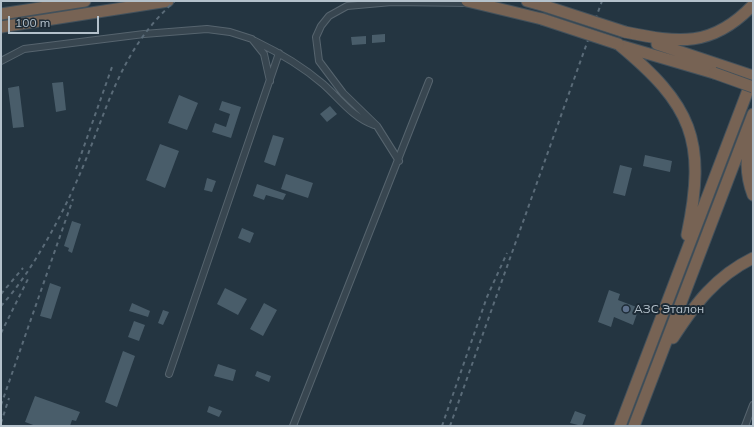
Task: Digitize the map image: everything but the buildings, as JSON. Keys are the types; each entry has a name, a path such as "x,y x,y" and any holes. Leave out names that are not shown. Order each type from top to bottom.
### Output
{"highway":[{"path":"1,14 85,1"},
{"path":"1,27 168,1"},
{"path":"527,1 625,32 715,69 753,87"},
{"path":"472,2 542,19 618,44 715,69 753,77 620,426"},
{"path":"625,32 664,40 696,39 720,31 732,24 753,5"},
{"path":"618,44 647,69 670,93 682,114 692,141 696,171 694,198 681,265"},
{"path":"634,426 753,114"},
{"path":"753,125 746,163 747,174 753,195"},
{"path":"662,355 702,296 724,275 753,258"}],"street":[{"path":"399,161 377,126 344,93 319,61 316,37 321,26 329,16 346,6 392,2 472,2"},
{"path":"1,61 24,49 144,34 207,29 230,32 252,39 298,63 324,85 346,108 367,123 377,126"},
{"path":"252,39 264,54 270,82"},
{"path":"169,374 279,53"},
{"path":"293,426 399,161 429,81"},
{"path":"745,426 753,405"}],"railway":[{"path":"1,306 40,252 63,210 82,168 114,88 133,51 159,17 175,1"},
{"path":"450,426 602,1"},
{"path":"76,169 112,67"},
{"path":"1,405 73,199"},
{"path":"442,426 487,297 507,253"},
{"path":"1,294 23,268"},
{"path":"1,333 29,277"},
{"path":"1,423 9,398"}],"place":[{"name":"АЗС Эталон","path":"626,309"}]}
